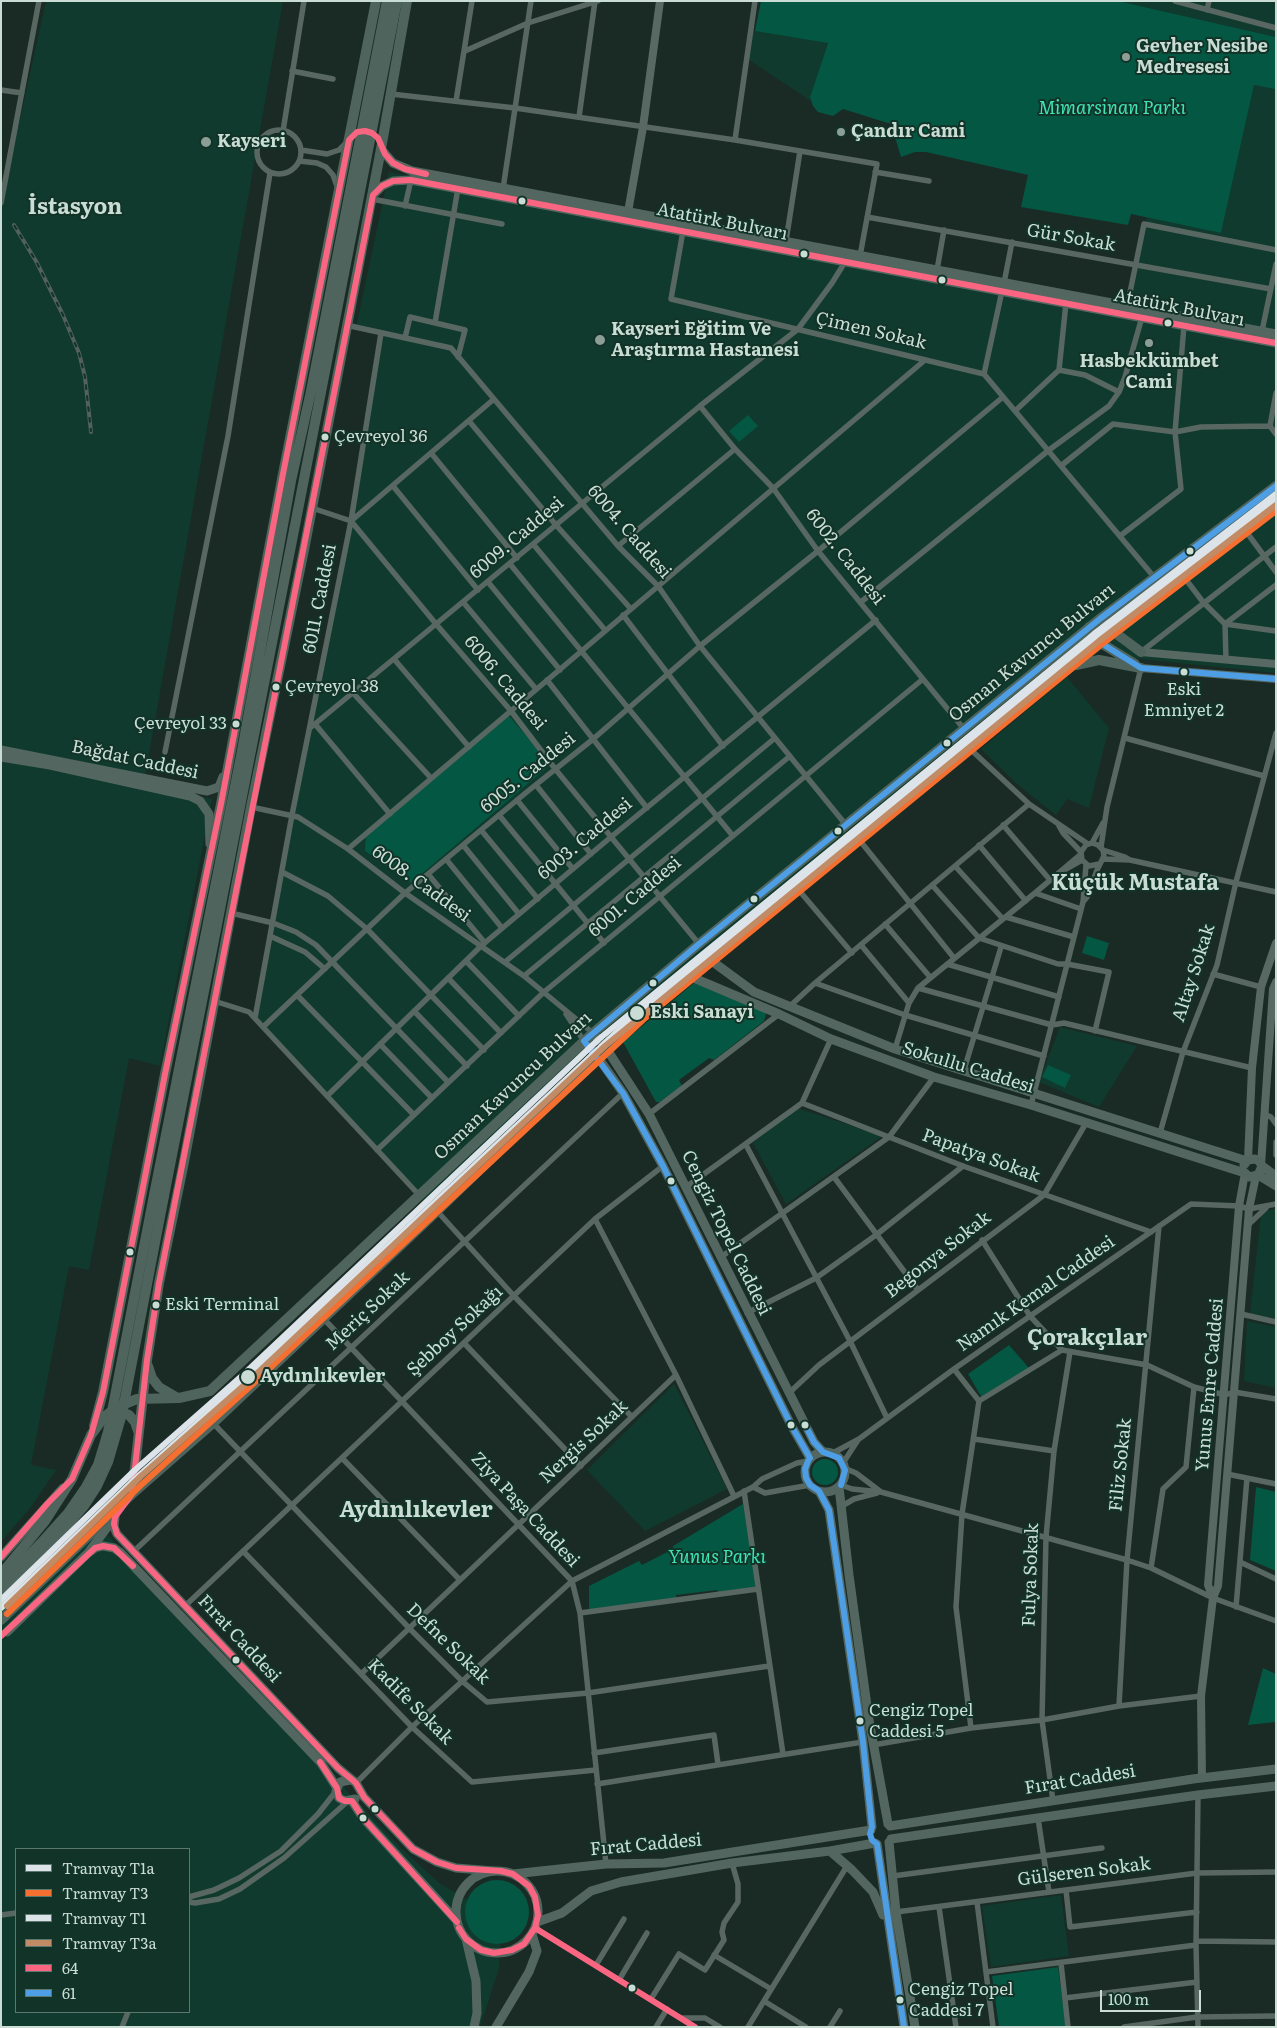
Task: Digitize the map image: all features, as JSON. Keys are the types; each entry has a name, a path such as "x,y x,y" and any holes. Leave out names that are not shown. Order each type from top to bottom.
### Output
{"highway":[{"path":"91,1435 107,1372 210,857 376,1"},
{"path":"178,1132 387,1"},
{"path":"1,1595 26,1572 84,1506 97,1486 108,1462 122,1414 159,1195 167,1128 241,756 291,481 316,392 397,1"},
{"path":"115,1517 132,1494 147,1360 159,1283 382,148 407,1"},
{"path":"354,110 358,120 368,125 379,124 385,119 388,112"},
{"path":"348,140 357,132 369,131 378,138 382,148"},
{"path":"338,192 343,202 353,208 364,206 372,197"},
{"path":"332,225 341,216 352,215 362,221 365,233"},
{"name":"Osman Kavuncu Bulvarı","path":"179,1398 210,1391 584,1041 699,944 1089,627 1276,486"},
{"name":"Osman Kavuncu Bulvarı","path":"132,1494 213,1423 437,1211 597,1056 689,976 968,747 1184,576 1276,506"},
{"path":"1101,618 1114,632 1141,652"},
{"path":"1089,627 1101,642 1141,668"},
{"path":"1070,667 1099,660 1141,668"},
{"path":"1,1584 68,1513 86,1487 98,1464 110,1424 159,1195 178,1132 201,1073"},
{"path":"163,1086 167,1128"},
{"path":"147,1360 150,1372 156,1382 168,1394 179,1398"},
{"path":"107,1372 109,1382 120,1394 129,1396 136,1393 145,1379"},
{"path":"1,1574 45,1521 72,1479 98,1423 125,1403 143,1398 179,1398"},
{"path":"111,1412 120,1411 129,1415 135,1422 139,1435"},
{"path":"1,1620 132,1494"}],"main road":[{"name":"Atatürk Bulvarı","path":"382,148 393,163 405,169 937,270 1066,303 1276,343"},
{"name":"Atatürk Bulvarı","path":"372,197 382,186 393,181 411,180 845,262 1127,307 1276,334"},
{"name":"Bağdat Caddesi","path":"1,750 207,791 214,790 221,784 232,745"},
{"name":"Bağdat Caddesi","path":"1,757 50,765 190,796 203,805 210,818 210,857"},
{"name":"Sokullu Caddesi","path":"709,959 754,992 895,1049 1247,1160"},
{"name":"Sokullu Caddesi","path":"689,976 780,1014 831,1039 934,1076 1245,1173"},
{"name":"Cengiz Topel Caddesi","path":"593,1033 606,1048 648,1114 814,1442 827,1453"},
{"name":"Cengiz Topel Caddesi","path":"584,1041 597,1056 622,1093 663,1166 809,1459"},
{"path":"1276,1176 1255,1159 1247,1160 1243,1167 1245,1173 1251,1177 1257,1176 1276,1186"},
{"path":"1257,1176 1262,1166"},
{"path":"904,2027 876,1844 871,1837 863,1742 829,1510 819,1491 810,1485 805,1473 809,1459 827,1453 839,1458 843,1466 840,1486 849,1575 873,1745 889,1825 893,1833 890,1841 896,1912 914,2027"},
{"path":"1,1556 72,1479"},
{"path":"819,1491 831,1491 840,1486"},
{"path":"7,1632 88,1553 115,1517"},
{"name":"Fırat Caddesi","path":"115,1517 114,1527 117,1534 355,1784 413,1849 437,1862 456,1868 494,1871"},
{"name":"Fırat Caddesi","path":"88,1553 95,1548 107,1546 121,1553 321,1763 337,1790"},
{"name":"Fırat Caddesi","path":"889,1825 1202,1778 1276,1769"},
{"path":"340,1782 355,1784 357,1796 350,1801 342,1800 337,1790 340,1782"},
{"name":"Fırat Caddesi","path":"890,1841 1198,1795 1276,1786"},
{"path":"350,1801 363,1818 457,1922 466,1939 476,1980 477,2013 474,2027"},
{"path":"871,1829 881,1822 889,1825"},
{"name":"Fırat Caddesi","path":"513,1874 606,1864 664,1863 871,1829"},
{"path":"876,1844 884,1845 890,1841"},
{"name":"Fırat Caddesi","path":"535,1928 562,1914 591,1891 621,1882 732,1863 876,1844"},
{"path":"830,1851 873,1892 888,1924"},
{"path":"457,1922 457,1902 466,1885 476,1877 494,1871 513,1874 524,1881 532,1891 538,1909 535,1928 538,1951 530,1972 496,2027"},
{"path":"466,1939 481,1950 500,1953 518,1947 535,1928"}],"street":[{"path":"2,200 39,1"},
{"path":"283,131 304,1"},
{"path":"456,101 472,1"},
{"path":"503,189 531,1"},
{"path":"465,51 528,23 596,1 579,117"},
{"path":"628,212 643,127 660,1"},
{"path":"735,140 755,1"},
{"path":"1175,1 1276,28"},
{"path":"1207,10 1209,1"},
{"path":"292,71 333,79"},
{"path":"1,90 22,93"},
{"path":"391,94 579,117 735,140 876,164 860,256"},
{"path":"274,131 283,131 295,138 301,150 299,161 294,168 287,173 279,174 270,172 260,164 257,155 258,146 266,135 274,131"},
{"path":"301,150 327,154 339,150 348,140"},
{"path":"786,241 800,151"},
{"path":"299,161 317,162 326,167 334,175 338,192"},
{"path":"165,752 228,436 270,172"},
{"path":"875,172 929,181"},
{"path":"405,206 411,180"},
{"path":"435,323 458,188"},
{"path":"372,197 405,206 502,224"},
{"name":"Gür Sokak","path":"867,217 1270,289"},
{"path":"1127,307 1144,224 1276,250"},
{"path":"937,270 944,230"},
{"name":"Çimen Sokak","path":"683,231 671,299 984,374"},
{"path":"1012,242 984,374 1154,577"},
{"name":"6009. Caddesi","path":"312,726 700,406 798,329 845,262"},
{"path":"1262,332 1276,264"},
{"path":"1015,411 1059,370 1066,303"},
{"path":"1268,303 1276,305"},
{"path":"405,338 410,317 465,330 458,357"},
{"path":"861,602 1049,450 1109,406 1119,392 1125,377 1142,318"},
{"name":"6004. Caddesi","path":"346,325 451,348 618,546 658,586 700,646 846,824"},
{"path":"1120,536 1180,489 1175,432 1184,326"},
{"name":"6011. Caddesi","path":"255,1018 292,815 312,726 352,521 381,333"},
{"path":"348,849 925,360"},
{"path":"1059,370 1086,375 1119,392"},
{"path":"1276,393 1270,426 1276,434"},
{"name":"6005. Caddesi","path":"263,1027 405,893 592,740 700,646 818,551 1003,397"},
{"path":"312,508 352,521 494,399"},
{"name":"6002. Caddesi","path":"700,406 735,449 774,488 818,551 964,728"},
{"path":"469,421 556,526 631,609"},
{"path":"1062,466 1113,424 1175,432 1201,427 1270,426"},
{"path":"618,546 735,449"},
{"path":"431,453 517,558"},
{"path":"392,486 478,590"},
{"name":"6006. Caddesi","path":"352,521 436,624 511,710 556,770 699,944"},
{"path":"1245,530 1276,572"},
{"path":"534,544 605,630"},
{"path":"1141,652 1276,547"},
{"path":"510,564 733,836"},
{"path":"1184,576 1203,602 1225,624 1276,631"},
{"path":"488,582 560,670"},
{"path":"1225,624 1276,585"},
{"path":"464,602 536,689"},
{"path":"623,615 723,746"},
{"name":"6003. Caddesi","path":"327,1096 502,928 876,620"},
{"path":"1225,624 1226,660"},
{"path":"1141,652 1276,664"},
{"path":"394,659 469,747"},
{"path":"895,1049 909,1003 918,988 1050,880 1082,858 1103,823 1141,668 1276,679"},
{"name":"6001. Caddesi","path":"377,1150 544,992 923,679"},
{"path":"547,680 647,808"},
{"path":"353,692 430,778"},
{"path":"312,726 390,814"},
{"name":"Altay Sokak","path":"1160,1133 1183,1052 1213,974 1276,734"},
{"path":"505,962 775,738"},
{"path":"1125,738 1264,776"},
{"path":"968,747 1029,804 1060,826 1090,844 1130,860"},
{"path":"524,976 790,756"},
{"path":"536,785 591,854"},
{"path":"517,800 573,869"},
{"path":"790,1006 815,982 1029,804"},
{"name":"6008. Caddesi","path":"251,807 298,817 348,849 405,893 483,945 562,1008"},
{"path":"499,815 604,943"},
{"path":"1083,902 1087,898 1101,862 1103,823"},
{"path":"1004,825 1050,880"},
{"path":"1060,826 1082,858 1093,866 1101,862 1130,860 1276,892"},
{"path":"481,830 538,899"},
{"path":"857,837 954,958"},
{"path":"463,845 519,914"},
{"path":"979,846 1026,901"},
{"path":"1031,1105 1083,902 1082,858"},
{"path":"446,859 502,928"},
{"path":"954,866 1004,918 1074,937"},
{"path":"282,872 328,896 367,929 484,1050"},
{"path":"428,874 483,945"},
{"path":"932,885 979,938 1001,947 1058,964 1108,972 1095,1031"},
{"path":"797,888 852,953"},
{"path":"1035,894 1081,909"},
{"path":"231,913 272,923 309,940 448,1082"},
{"path":"885,924 930,977"},
{"path":"270,936 305,952 325,969"},
{"path":"1247,1160 1252,1068 1261,987 1276,943"},
{"path":"861,945 909,1003"},
{"path":"964,1070 1001,947"},
{"path":"466,961 519,1016"},
{"path":"947,964 1059,997"},
{"path":"1213,974 1261,987"},
{"path":"448,978 501,1033"},
{"path":"815,982 905,1015 1044,1056"},
{"path":"1262,1166 1273,989 1276,982"},
{"path":"918,988 1052,1025 1064,1023 1252,1068"},
{"path":"297,995 414,1115"},
{"path":"214,1001 249,1012 419,1196"},
{"path":"562,1008 593,1033"},
{"path":"562,1008 584,1041"},
{"path":"414,1011 467,1066"},
{"path":"648,1114 780,1014"},
{"path":"686,1186 802,1104 831,1039"},
{"path":"380,1044 432,1098"},
{"path":"721,1258 889,1137 934,1076"},
{"name":"Meriç Sokak","path":"134,1551 622,1093"},
{"name":"Papatya Sokak","path":"802,1104 963,1166 1151,1232"},
{"path":"1264,1114 1275,1121"},
{"name":"Begonya Sokak","path":"789,1393 818,1365 1044,1195 1086,1123"},
{"path":"1276,1142 1276,1154"},
{"path":"746,1145 850,1341 887,1418"},
{"name":"Şebboy Sokağı","path":"186,1605 595,1219 663,1166"},
{"path":"748,1313 816,1278 876,1235 963,1166"},
{"name":"Yunus Emre Caddesi","path":"1213,1598 1208,1585 1240,1206 1245,1173"},
{"name":"Yunus Emre Caddesi","path":"1202,1778 1201,1696 1213,1598 1218,1586 1249,1209 1257,1176"},
{"path":"834,1177 918,1290"},
{"name":"Namık Kemal Caddesi","path":"827,1453 859,1438 954,1369 1191,1204 1240,1206 1249,1209"},
{"path":"1249,1209 1273,1204"},
{"path":"1248,1225 1273,1204"},
{"path":"437,1211 514,1296 632,1417"},
{"path":"595,1219 676,1376 734,1496"},
{"name":"Filiz Sokak","path":"1119,1706 1127,1560 1159,1226"},
{"path":"982,1240 1030,1316 1062,1350 1147,1364 1194,1387 1225,1395 1234,1392 1276,1399"},
{"path":"1241,1314 1276,1322"},
{"name":"Ziya Paşa Caddesi","path":"323,1318 572,1581 580,1613 606,1864"},
{"path":"464,1343 581,1466"},
{"path":"979,1401 1062,1350"},
{"name":"Fulya Sokak","path":"1053,1801 1042,1720 1046,1537 1054,1451 1070,1352"},
{"path":"954,1369 979,1401 962,1514 956,1607 971,1728"},
{"name":"Nergis Sokak","path":"361,1674 676,1376"},
{"path":"1152,1568 1163,1489 1186,1466 1194,1387"},
{"name":"Defne Sokak","path":"213,1423 409,1628 462,1681 487,1702 588,1693 770,1666"},
{"name":"Namık Kemal Caddesi","path":"843,1466 859,1438"},
{"path":"974,1439 1054,1451"},
{"path":"342,1458 460,1580"},
{"path":"355,1784 412,1727 572,1581 753,1487 762,1479 809,1459"},
{"path":"843,1466 856,1473 881,1492"},
{"path":"1228,1474 1276,1484"},
{"path":"1236,1607 1247,1478"},
{"path":"753,1487 765,1493 810,1485"},
{"path":"840,1486 881,1492 1127,1560 1152,1568 1213,1598 1276,1621"},
{"path":"744,1491 783,1754"},
{"path":"842,1506 854,1499 881,1492"},
{"name":"Kadife Sokak","path":"244,1551 412,1727 472,1782 596,1770"},
{"path":"1240,1562 1276,1579"},
{"path":"580,1613 758,1589"},
{"path":"873,1745 971,1728 1042,1720 1119,1706 1201,1696"},
{"path":"594,1753 714,1736 718,1764"},
{"path":"597,1784 863,1742"},
{"path":"190,1898 214,1890 230,1882 281,1851 318,1814 337,1790"},
{"path":"1198,1795 1196,1912 1198,2027"},
{"path":"190,1902 219,1899 240,1889 284,1858 350,1801"},
{"path":"1038,1818 1049,1892"},
{"path":"893,1876 1102,1848"},
{"path":"651,1999 680,1954 705,1970 724,1940 724,1923 738,1902 738,1884 732,1863"},
{"path":"748,2027 847,1866"},
{"name":"Gülseren Sokak","path":"896,1912 1197,1873 1276,1872"},
{"path":"1066,1890 1070,1927 1196,1912"},
{"path":"977,1902 993,2027"},
{"path":"939,1907 956,2027"},
{"path":"1,1915 15,1913"},
{"path":"596,1966 624,1919"},
{"path":"535,1928 695,2027"},
{"path":"619,1980 647,1933"},
{"path":"986,1972 1196,1943 1276,1942"},
{"path":"714,1955 771,1989"},
{"path":"1061,1963 1068,2027"},
{"path":"1065,1998 1197,1982"},
{"path":"764,2000 806,2027"},
{"path":"656,2027 667,2009"},
{"path":"830,2027 840,2010"},
{"path":"122,2027 128,2013"},
{"path":"1124,2027 1197,2017 1276,2016"},
{"path":"682,2018 705,2018 720,2027"}],"shaded area":[{"path":"46,1 283,1 144,782 212,799 160,1066 129,1058 89,1270 69,1266 31,1465 56,1470 31,1507 1,1542 1,206"},
{"path":"1118,1 1276,1 1276,37"},
{"path":"750,30 828,42 810,97 811,101 746,58"},
{"path":"1254,85 1276,88 1276,673 1131,658 1099,633 969,735 596,1046 428,1205 254,1017 383,334 356,328 389,172 1128,311 1147,217 1221,233"},
{"path":"1067,677 1109,728 1089,808 1067,799 1056,815 1017,784 981,749"},
{"path":"1060,1027 1137,1046 1099,1107 1039,1082"},
{"path":"797,1108 877,1134 881,1137 786,1204 753,1143"},
{"path":"1276,1208 1276,1319 1250,1314 1261,1214"},
{"path":"1247,1321 1276,1327 1276,1388 1244,1381"},
{"path":"674,1384 727,1489 645,1531 587,1470"},
{"path":"91,1518 321,1756 347,1791 402,1849 438,1882 467,1900 501,1936 499,1968 480,2027 1,2027 1,1606"},
{"path":"1061,1895 1069,1956 991,1967 982,1906"}],"green space":[{"name":"Mimarsinan Parkı","path":"761,1 1118,1 1276,37 1276,88 1254,85 1221,233 1131,214 1128,225 1021,207 1028,175 926,152 915,152 901,157 891,124 843,109 833,116 818,112 813,106 810,97 828,43 755,31"},
{"path":"748,415 758,426 739,442 729,431"},
{"path":"509,716 551,764 411,883 365,851 366,833"},
{"path":"1087,936 1109,943 1104,960 1082,953"},
{"path":"694,983 762,1008 766,1014 764,1021 714,1060 709,1058 679,1080 682,1086 660,1102 656,1102 623,1042"},
{"path":"1048,1065 1071,1075 1065,1088 1042,1077"},
{"path":"1009,1345 1029,1368 982,1398 968,1374"},
{"path":"825,1459 835,1462 838,1472 835,1482 825,1485 815,1482 812,1472 815,1462"},
{"path":"1256,1487 1276,1492 1276,1571 1250,1560"},
{"name":"Yunus Parkı","path":"743,1504 757,1588 718,1593 717,1590 676,1595 676,1599 589,1610 589,1586 639,1561 642,1565 673,1549 673,1546"},
{"path":"1263,1668 1276,1674 1276,1722 1248,1725"},
{"path":"491,1880 503,1880 520,1889 527,1900 529,1912 527,1924 520,1935 503,1944 491,1944 479,1939 470,1930 465,1918 465,1906 470,1894 479,1885"},
{"path":"1058,1967 1066,2027 999,2027 992,1976"}],"railway":[{"path":"14,225 36,261 63,315 79,353 85,377 91,432"}],"tram line":[{"name":"T1","path":"1,1600 135,1470 244,1374 599,1039 1094,634 1276,494"},
{"name":"T1a","path":"1,1608 134,1480 248,1377 637,1013 1097,637 1276,500"},
{"name":"T3a","path":"7,1606 141,1476 250,1380 605,1046 1099,641 1276,505"},
{"name":"T3","path":"7,1614 140,1486 254,1383 643,1020 1102,644 1276,511"}],"transit line":[{"name":"64","path":"1,1557 48,1503 72,1479 91,1435 103,1392 165,1074 221,804 282,479 349,140 357,132 365,131 372,133 378,138 385,154 393,163 405,169 426,174"},
{"name":"64","path":"459,1928 466,1939 481,1950 494,1953 512,1950 524,1944 535,1928 538,1915 535,1897 529,1886 513,1874 501,1871 456,1868 437,1862 413,1849 364,1797 356,1783 338,1768 117,1534 114,1524 115,1517 132,1494 147,1360 159,1283 373,195 382,186 393,181 411,180 1276,343"},
{"name":"61","path":"810,1458 791,1425 663,1166 623,1093 584,1041 699,944 1101,618 1276,486"},
{"name":"61","path":"1071,666 1101,643 1141,668 1276,679"},
{"name":"61","path":"805,1425 814,1442 823,1452 839,1458 845,1470 841,1485"},
{"name":"61","path":"808,1461 805,1469 806,1478 810,1485 819,1491 829,1510 863,1742 872,1827 870,1834 872,1840 877,1844 904,2027"},
{"name":"64","path":"1,1636 95,1548 103,1546 114,1548 133,1566"},
{"name":"64","path":"320,1762 337,1788 339,1798 345,1801 352,1801 363,1818 457,1922"},
{"name":"64","path":"535,1928 695,2027"}],"place":[{"name":"Gevher Nesibe Medresesi","path":"1126,57"},
{"name":"Çandır Cami","path":"841,132"},
{"name":"Kayseri","path":"206,142"},
{"name":"Kayseri Eğitim Ve Araştırma Hastanesi","path":"600,340"},
{"name":"Hasbekkümbet Cami","path":"1149,343"},
{"name":"Çevreyol 36","path":"325,437"},
{"name":"Eski Emniyet 2","path":"1184,672"},
{"name":"Çevreyol 38","path":"276,687"},
{"name":"Çevreyol 33","path":"236,724"},
{"name":"Eski Sanayi","path":"637,1013"},
{"name":"Eski Terminal","path":"156,1305"},
{"name":"Aydınlıkevler","path":"248,1377"},
{"name":"Cengiz Topel Caddesi 5","path":"860,1721"},
{"name":"Cengiz Topel Caddesi 7","path":"900,2000"}],"district":[{"name":"İstasyon","path":"75,208"},
{"name":"Küçük Mustafa","path":"1135,884"},
{"name":"Çorakçılar","path":"1087,1339"},
{"name":"Aydınlıkevler","path":"416,1511"}]}
